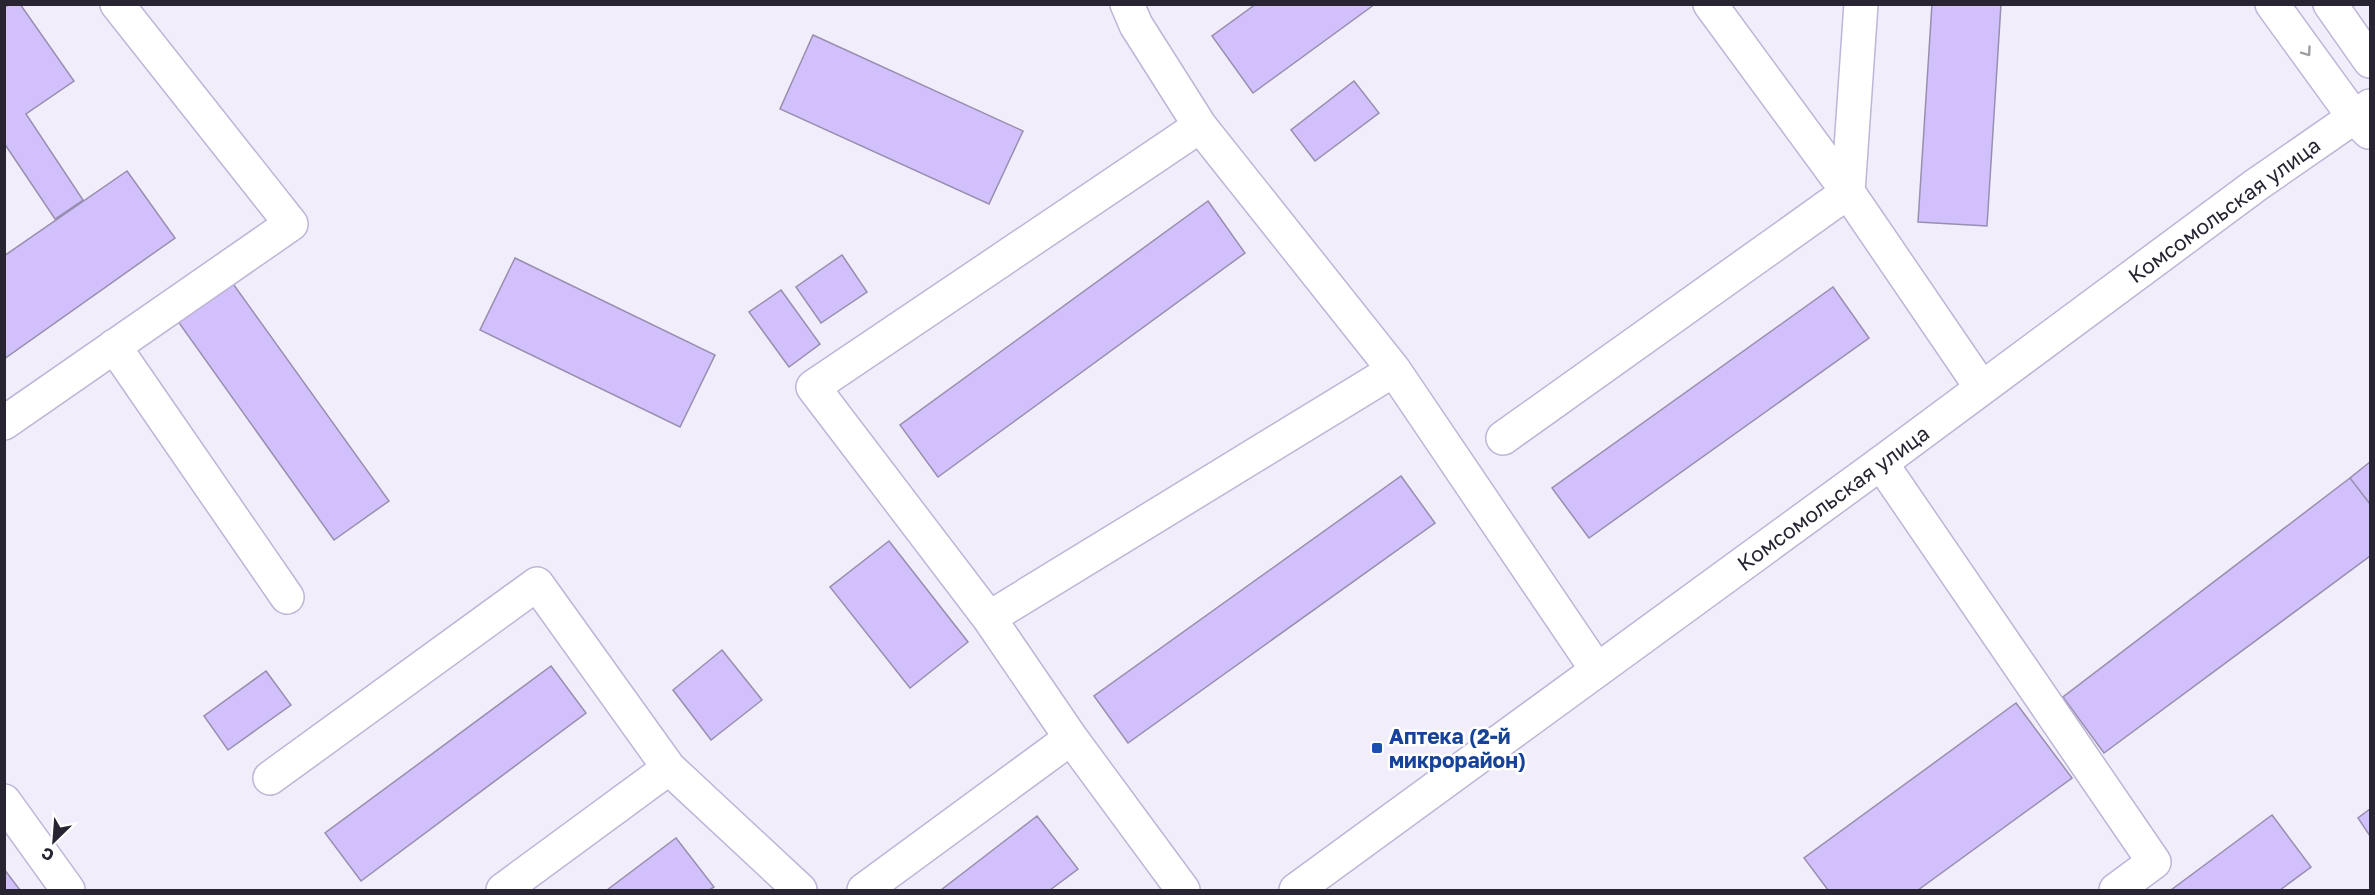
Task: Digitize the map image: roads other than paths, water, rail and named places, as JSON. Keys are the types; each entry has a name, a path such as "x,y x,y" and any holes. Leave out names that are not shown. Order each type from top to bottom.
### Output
{"main road":[{"path":"4,423 291,224 117,4"},
{"path":"1127,4 1136,24 1200,126 1394,370 1597,670"},
{"path":"1710,4 1848,192 1981,387"},
{"path":"1848,192 1861,4"},
{"path":"2272,4 2365,118"},
{"path":"2330,4 2370,61"},
{"name":"Комсомольская улица","path":"1296,891 1881,464 1981,387 2256,185 2365,118"},
{"path":"1183,891 1071,738 989,618 813,387 1200,126"},
{"path":"1503,438 1848,192"},
{"path":"114,346 287,597"},
{"path":"989,618 1394,370"},
{"path":"1881,464 2154,862 2116,891"},
{"path":"270,778 537,584 669,768 800,891"},
{"path":"864,891 1071,738"},
{"path":"503,891 669,768"},
{"path":"4,801 68,891"}],"place":[{"name":"Аптека (2-й микрорайон)","path":"1377,748"}]}
